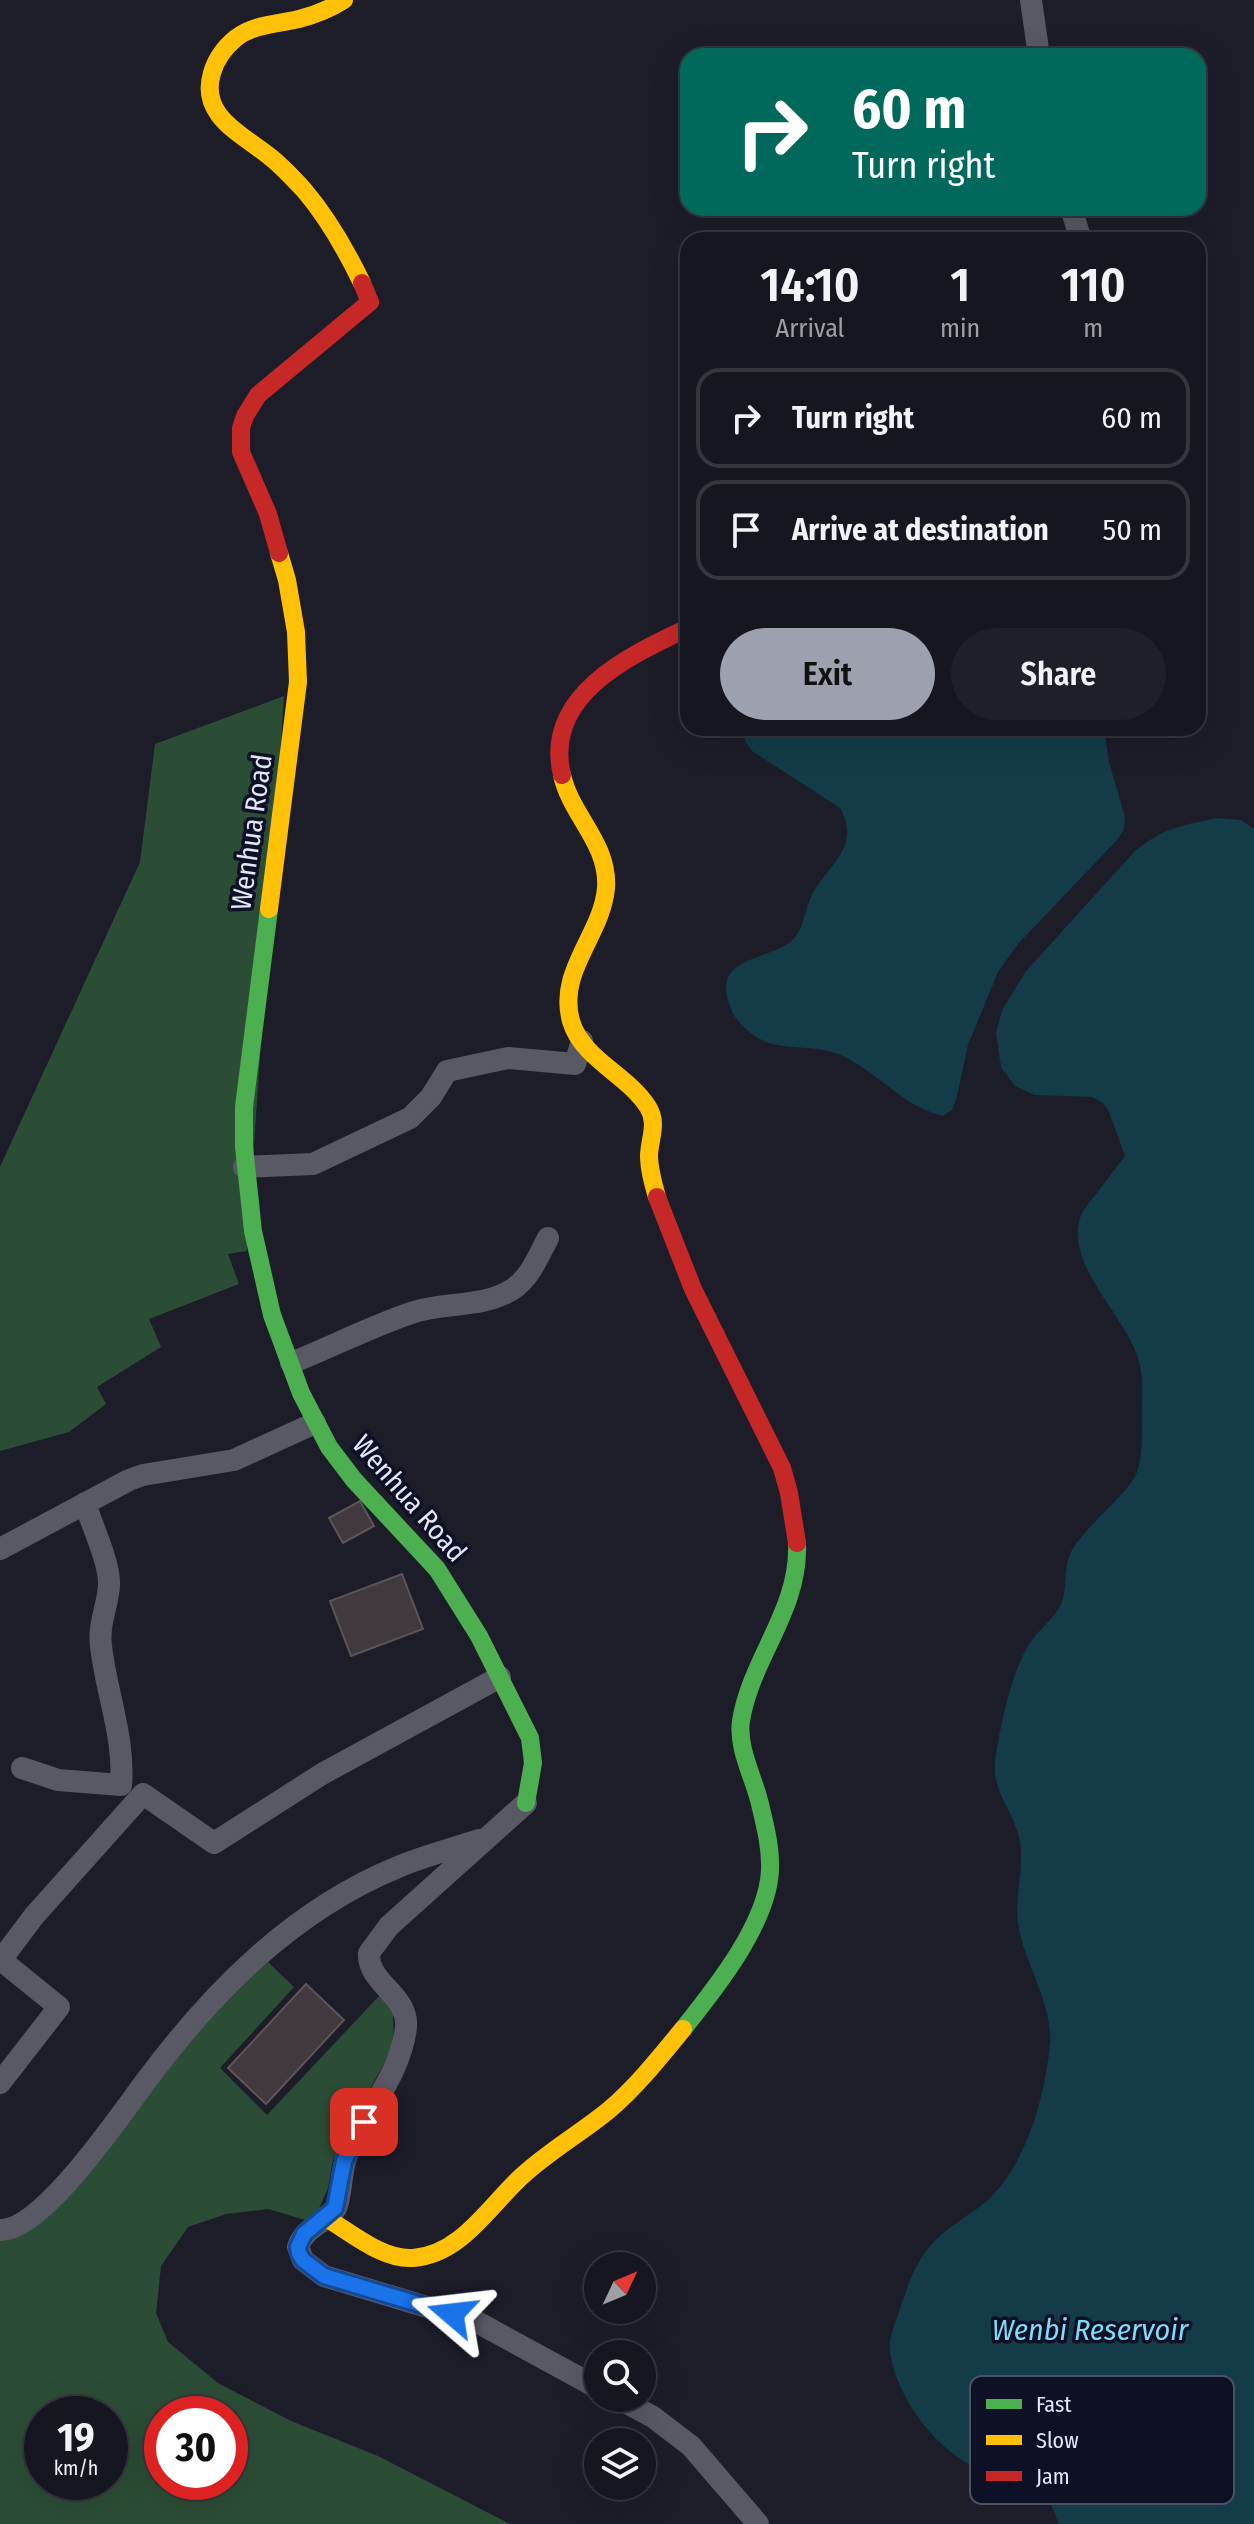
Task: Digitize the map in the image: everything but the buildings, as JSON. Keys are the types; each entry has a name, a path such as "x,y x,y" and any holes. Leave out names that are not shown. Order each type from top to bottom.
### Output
{"street":[{"path":"1031,0 1038,48"},
{"name":"Wenhua Road","path":"335,2 306,17 245,32 225,49 209,81 211,102 221,119 272,157 322,211 353,261 370,302 267,386 250,405 241,428 241,452 268,514 287,580 296,632 298,682 244,1107 244,1167 261,1270 291,1363 315,1423 348,1476 440,1572 468,1615 530,1736 533,1770 526,1803"},
{"path":"326,2218 389,2254 404,2257 420,2257 455,2243 522,2173 615,2106 631,2090 717,1985 754,1923 770,1882 755,1782 741,1729 753,1687 772,1646 798,1566 798,1543 784,1472 671,1237 650,1162 654,1118 641,1099 582,1041 571,1021 568,997 571,974 600,916 607,882 602,853 564,787 557,743 559,728 575,703 611,669 680,632"},
{"path":"244,1167 313,1164 416,1114 447,1071 508,1058 575,1064 582,1041"},
{"path":"291,1363 412,1313 472,1304 501,1295 515,1288 526,1277 548,1238"},
{"path":"0,1549 143,1475 234,1460 315,1423"},
{"path":"22,1768 58,1780 121,1785 123,1762 100,1644 100,1622 109,1574 85,1503"},
{"path":"0,2083 59,2007 1,1960 34,1916 143,1794 214,1843 322,1774 500,1677"},
{"path":"526,1803 389,1926 369,1953 371,1967 404,2012 406,2025 402,2047 344,2161 338,2202 326,2218 304,2234 298,2247 303,2260 324,2276 477,2322 584,2380"},
{"path":"0,2230 10,2231 39,2209 86,2162 187,2028 264,1950 325,1906 385,1873 487,1837"},
{"path":"642,2412 691,2446 758,2524"}],"green space":[{"path":"284,696 247,1251 228,1254 239,1284 149,1319 161,1347 97,1387 106,1404 69,1432 0,1451 0,1167 140,862 155,744"},
{"path":"268,1962 294,1987 220,2068 267,2115 381,1994 393,2013 394,2044 333,2160 328,2188 318,2211 305,2220 268,2209 226,2214 188,2227 161,2266 156,2313 168,2342 218,2383 243,2396 144,2396 144,2500 248,2500 248,2399 291,2421 378,2456 510,2524 0,2524 0,2241 43,2217 206,2016"}],"water":[{"path":"745,736 1105,736 1109,762 1125,817 1124,829 1018,944 998,972 968,1045 956,1100 952,1110 943,1116 915,1105 838,1054 766,1042 745,1028 733,1014 726,992 732,971 794,939 810,899 839,857 847,835 840,808 752,751"},
{"name":"Wenbi Reservoir","path":"1218,818 1241,820 1254,829 1254,2524 1059,2524 1050,2504 1234,2504 1234,2376 970,2376 970,2465 952,2453 922,2423 900,2386 893,2368 890,2345 909,2284 923,2255 938,2238 982,2205 1000,2187 1020,2155 1035,2119 1048,2063 1050,2031 1044,2003 1020,1934 1017,1910 1020,1842 997,1784 997,1750 1016,1671 1028,1646 1061,1604 1071,1552 1087,1530 1127,1488 1138,1469 1141,1453 1139,1360 1086,1265 1079,1247 1078,1229 1083,1211 1125,1156 1103,1103 1092,1097 1035,1095 1015,1086 1001,1067 996,1033 1002,1010 1026,971 1135,851 1155,837"}],"traffic: fast":[{"path":"269,909 244,1107 244,1147 253,1231 272,1315 301,1393 329,1447 354,1480 437,1569 479,1636 530,1738 533,1763 526,1803"},
{"path":"683,2029 738,1954 760,1912 767,1890 769,1845 740,1731 746,1698 791,1590 797,1543"}],"traffic: slow":[{"path":"344,0 311,16 243,33 218,58 210,88 217,112 226,122 278,164 313,201 350,258 362,283"},
{"path":"269,909 298,682 296,632 279,553"},
{"path":"562,775 573,804 602,857 606,888 597,922 570,986 568,1003 571,1021 585,1046 629,1085 651,1113 653,1124 649,1160 657,1197"},
{"path":"326,2218 390,2255 413,2258 446,2248 474,2227 532,2167 619,2101 683,2029"}],"traffic: jam":[{"path":"279,553 268,514 241,452 241,428 258,395 370,302 362,283"},
{"path":"562,775 559,747 565,723 578,701 595,682 617,666 680,632"},
{"path":"657,1197 693,1289 782,1468 797,1543"}],"route":[{"path":"364,2122 344,2161 338,2202 326,2218 304,2234 298,2247 299,2253 303,2260 324,2276 452,2314"}]}
